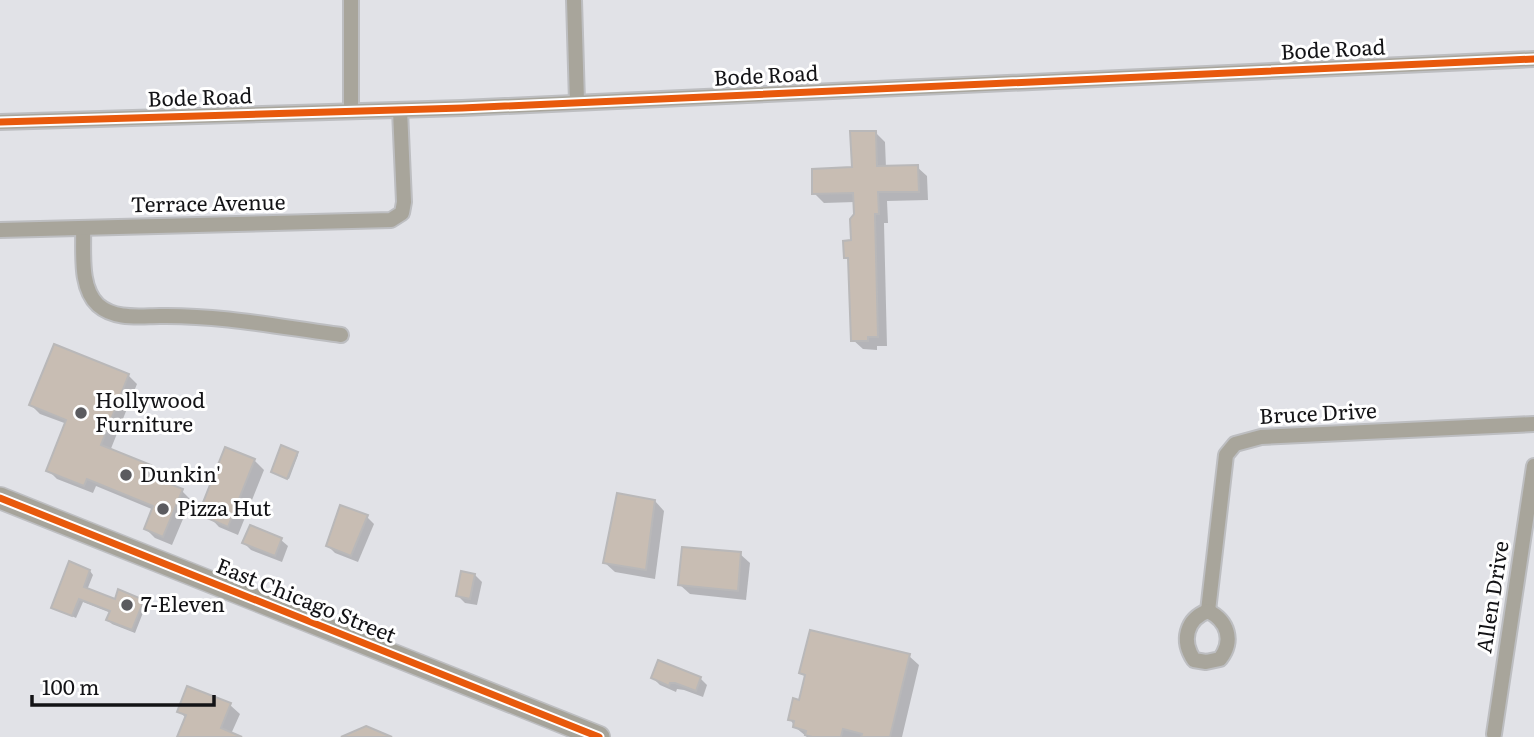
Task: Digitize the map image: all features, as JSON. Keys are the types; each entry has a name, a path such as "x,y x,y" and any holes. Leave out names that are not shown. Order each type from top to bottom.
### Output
{"main road":[{"name":"East Chicago Street","path":"0,498 599,737"}],"street":[{"path":"351,0 351,110"},
{"path":"575,0 577,102"},
{"name":"Bode Road","path":"0,122 400,110 1534,59"},
{"name":"Terrace Avenue","path":"0,230 383,221 400,215 404,202 400,110"},
{"path":"83,228 88,287 94,301 106,311 121,316 207,316 341,335"},
{"name":"Bruce Drive","path":"1208,611 1224,464 1226,455 1235,444 1261,437 1534,424"},
{"name":"Allen Drive","path":"1494,734 1534,470"}],"building":[{"path":"850,131 876,131 877,166 918,165 919,192 878,192 879,214 875,214 878,337 868,337 868,341 851,341 848,258 844,258 843,241 851,240 853,193 812,194 812,169 852,167"},
{"name":"Hollywood Furniture","path":"54,344 129,374 101,445 151,465 147,475 183,489 163,537 144,529 153,506 87,479 84,486 46,471 66,420 29,405"},
{"path":"281,445 298,452 287,479 271,472"},
{"path":"225,447 255,459 228,527 207,518 209,513 200,510"},
{"path":"617,493 655,500 646,570 603,563"},
{"path":"340,505 368,515 351,556 326,546"},
{"path":"250,525 282,538 275,556 242,543"},
{"path":"682,547 741,552 738,591 678,585"},
{"name":"7-Eleven","path":"69,561 90,570 84,587 115,599 118,589 144,600 132,630 106,620 110,611 79,599 72,616 51,608"},
{"path":"461,571 475,574 470,599 456,596"},
{"path":"810,630 910,654 890,737 861,737 862,734 843,729 841,737 812,737 805,735 806,731 793,727 794,721 788,720 793,698 799,700 805,675 799,673"},
{"path":"658,660 701,677 696,691 675,683 670,683 669,686 651,678"},
{"path":"187,686 231,703 221,728 242,737 177,737 186,715 177,712"},
{"path":"366,726 392,737 341,737"}],"cycle path":[{"path":"0,122 462,108 1534,59"},
{"path":"0,498 599,737"}],"place":[{"name":"Hollywood Furniture","path":"81,413"},
{"name":"Dunkin'","path":"126,475"},
{"name":"Pizza Hut","path":"163,509"},
{"name":"7-Eleven","path":"127,605"}]}
